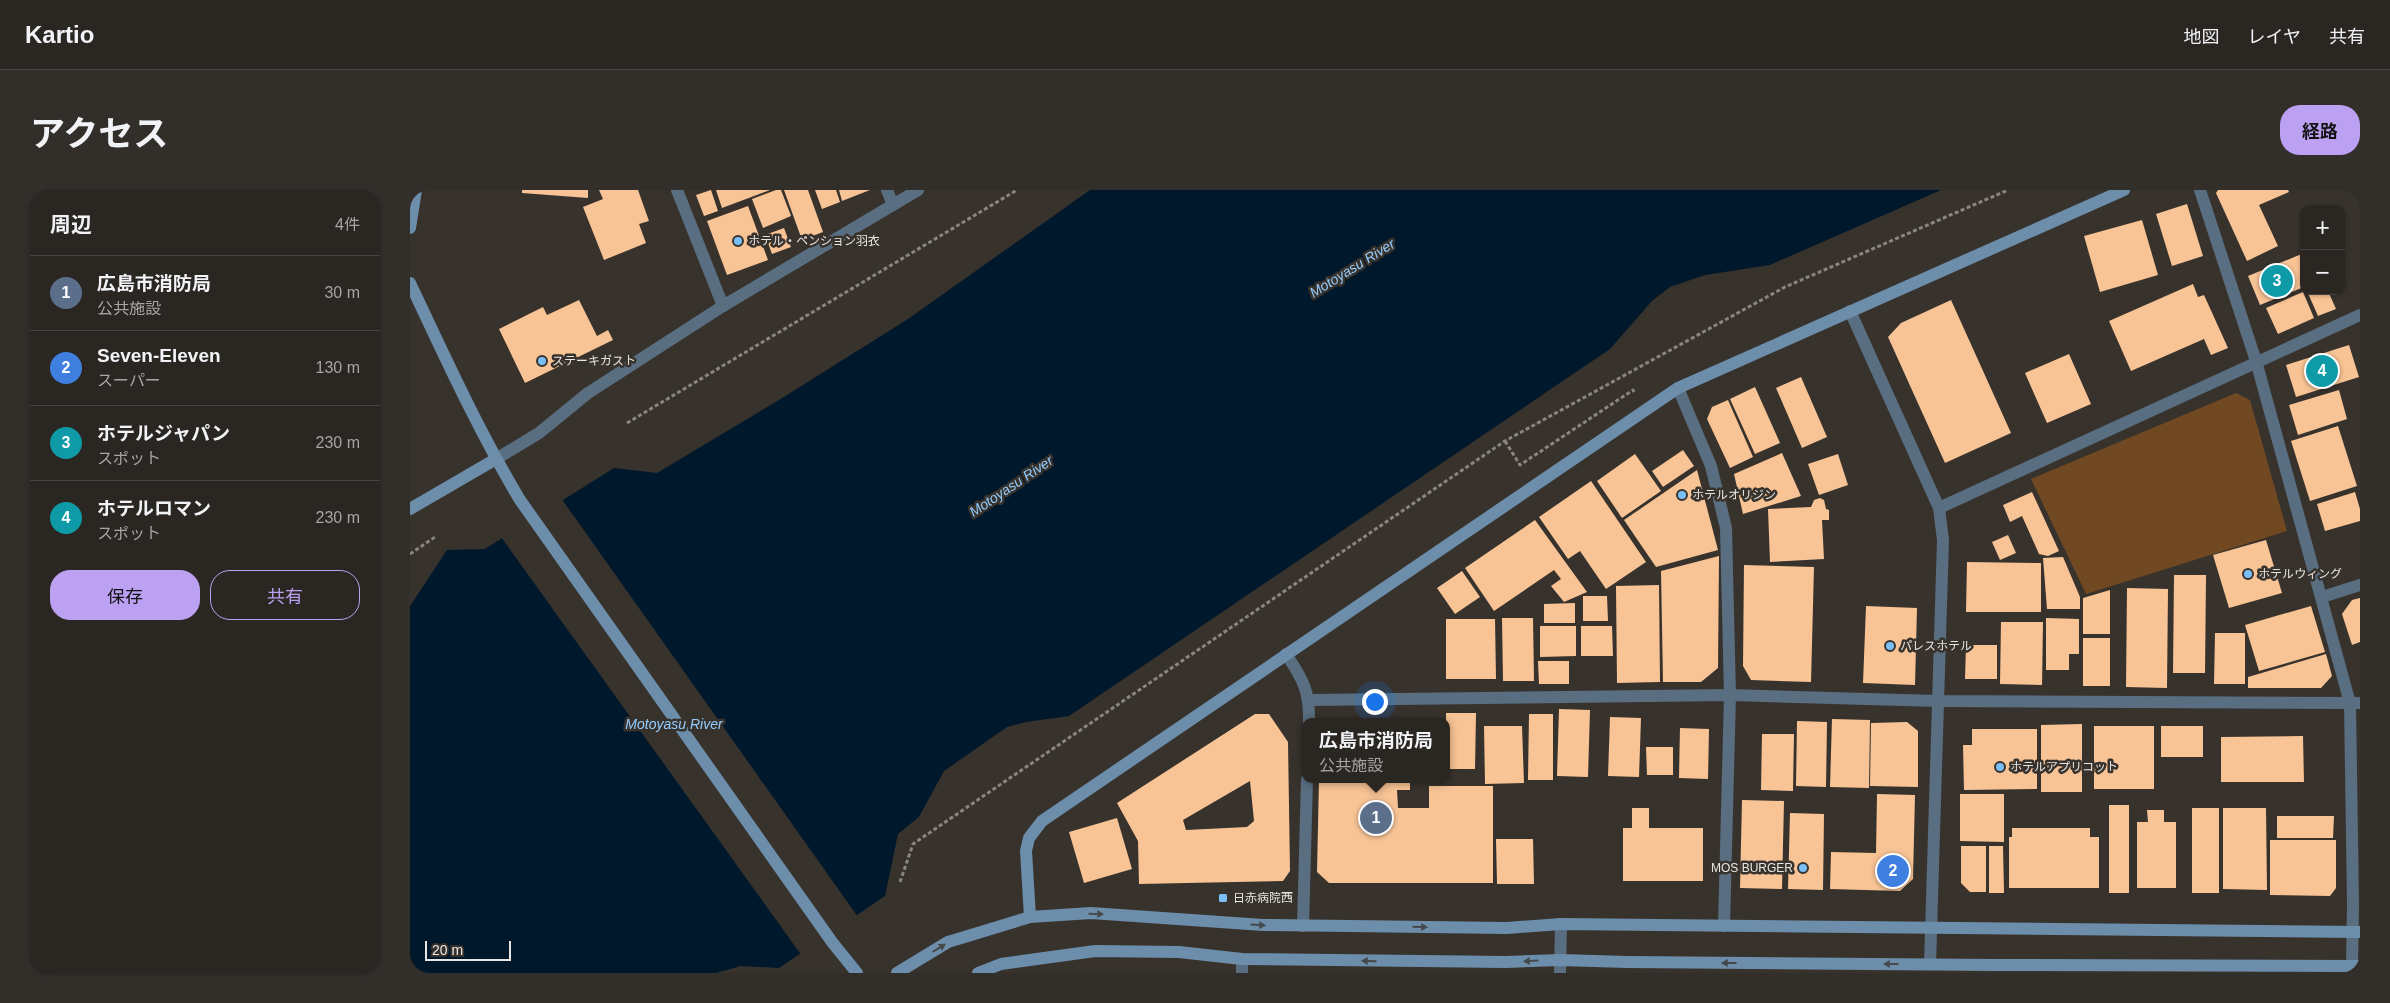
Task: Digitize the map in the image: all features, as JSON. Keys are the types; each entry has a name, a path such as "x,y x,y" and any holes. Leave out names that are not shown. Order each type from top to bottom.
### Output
{"street":[{"path":"410,228 416,190"},
{"path":"677,190 723,306"},
{"path":"887,190 893,205"},
{"path":"410,509 539,433 588,393 723,306 918,190"},
{"path":"1030,917 1026,850 1029,838 1042,821 1678,388 2124,190"},
{"path":"978,973 1001,964 1095,951 1179,952 1242,959 1930,964 2070,969 2356,965 2355,703 2322,597 2256,361 2200,190"},
{"path":"410,283 466,402 496,459 529,513 832,942 857,973"},
{"path":"1850,311 1939,508 1943,540 1930,964"},
{"path":"1939,508 2256,361 2360,315"},
{"path":"1678,388 1711,466 1726,528 1730,695 1724,926"},
{"path":"2322,597 2360,585"},
{"path":"1286,654 1299,673 1310,700 1309,718"},
{"path":"1310,700 1730,695 1938,701 2355,703"},
{"path":"1303,926 1307,783"},
{"path":"897,973 948,942 1030,917 1091,913 1303,926 1507,928 1561,924 2357,932"},
{"path":"1560,973 1561,924"},
{"path":"1242,959 1242,973"}],"path":[{"path":"627,423 1017,190"},
{"path":"900,882 913,844 1505,441 1785,287 2008,190"},
{"path":"1505,441 1520,465 1633,390 1638,397"},
{"path":"410,554 435,537"}],"shaded area":[{"path":"2236,393 2250,400 2287,531 2086,594 2031,479"}],"water":[{"name":"Motoyasu River","path":"1090,190 1941,190 1770,265 1705,275 1670,287 1652,301 1610,349 1069,716 1026,722 1007,727 944,771 919,817 898,834 885,896 779,968 741,966 716,973 410,973 410,606 447,550 485,549 614,468 657,473 779,400 908,319"}],"pier":[{"path":"561,498 858,917 802,956 501,537"}],"building":[{"path":"522,190 588,190 588,198 522,193"},
{"path":"599,190 638,190 649,221 639,224 646,243 604,260 583,207 603,199"},
{"path":"711,190 718,211 704,216 696,195"},
{"path":"716,190 770,190 722,208"},
{"path":"781,190 791,216 763,228 752,199"},
{"path":"784,190 808,190 823,232 802,240"},
{"path":"815,190 836,190 840,202 822,209"},
{"path":"839,190 870,190 842,201"},
{"path":"2218,190 2288,190 2289,192 2259,205 2278,246 2247,261 2216,193"},
{"path":"2187,204 2203,256 2172,266 2156,214"},
{"name":"ホテル・ペンション羽衣","path":"748,206 768,260 727,275 707,221"},
{"path":"2142,220 2158,275 2100,292 2084,236"},
{"path":"784,228 791,247 772,254 765,235"},
{"path":"2300,255 2300,289 2260,305 2248,276"},
{"path":"2193,284 2198,297 2204,295 2228,348 2211,355 2204,339 2131,371 2109,321"},
{"path":"2300,293 2300,295 2304,295 2314,318 2278,334 2266,308"},
{"path":"2309,295 2330,295 2336,309 2318,316"},
{"name":"ステーキガスト","path":"579,300 597,336 608,330 613,340 525,383 499,329 543,307 547,315"},
{"path":"1951,300 2011,433 1945,463 1888,337 1901,323"},
{"path":"2349,345 2359,377 2296,397 2286,365"},
{"path":"2069,354 2091,404 2047,423 2025,373"},
{"path":"1801,377 1827,437 1802,448 1776,388"},
{"path":"1755,387 1780,443 1755,454 1730,399"},
{"path":"2339,390 2347,419 2298,435 2289,405"},
{"path":"1728,400 1753,457 1730,468 1707,419 1712,407"},
{"path":"2338,426 2357,486 2310,501 2291,441"},
{"path":"1683,450 1694,466 1663,487 1652,471"},
{"path":"1782,453 1801,496 1743,514 1734,474"},
{"path":"1635,454 1661,491 1622,518 1597,481"},
{"path":"1838,454 1848,485 1819,495 1808,464"},
{"name":"ホテルオリジン","path":"1697,470 1718,550 1656,567 1624,520"},
{"path":"1591,481 1646,562 1606,589 1580,551 1568,559 1539,517"},
{"path":"2032,492 2059,551 2048,556 2039,554 2022,516 2010,522 2003,505"},
{"path":"2355,492 2360,509 2360,521 2325,531 2317,504"},
{"path":"1820,498 1824,500 1826,509 1829,510 1829,520 1822,520 1824,559 1770,562 1768,509 1811,507 1814,500"},
{"path":"1535,520 1587,592 1564,602 1551,586 1561,579 1554,570 1494,611 1465,568"},
{"path":"2008,535 2016,553 2000,560 1992,542"},
{"name":"ホテルウィング","path":"2266,540 2282,593 2229,608 2213,555"},
{"path":"1719,556 1718,668 1701,682 1663,682 1661,571"},
{"path":"2063,557 2080,597 2080,609 2047,609 2043,558"},
{"path":"1967,562 2041,563 2041,612 1966,612"},
{"path":"1744,565 1814,567 1811,682 1751,680 1743,666"},
{"path":"1462,571 1480,597 1455,614 1437,588"},
{"path":"2174,575 2206,575 2205,673 2173,673"},
{"path":"1659,585 1660,682 1617,683 1616,586"},
{"path":"2127,588 2168,589 2167,688 2126,687"},
{"path":"2110,590 2110,634 2083,634 2083,598"},
{"path":"1583,596 1607,596 1608,621 1583,621"},
{"path":"2360,598 2360,642 2352,645 2342,614 2352,600"},
{"path":"1575,603 1575,623 1544,623 1544,604"},
{"name":"パレスホテル","path":"1866,606 1917,608 1915,685 1863,683"},
{"path":"2311,606 2325,652 2259,671 2245,625"},
{"path":"1502,618 1533,618 1534,681 1503,681"},
{"path":"2046,618 2079,619 2079,654 2069,654 2069,670 2046,670"},
{"path":"1446,619 1495,619 1496,679 1446,679"},
{"path":"2001,622 2043,622 2042,685 2000,684"},
{"path":"1540,626 1576,626 1576,656 1540,657"},
{"path":"1581,626 1612,626 1613,656 1581,656"},
{"path":"2215,633 2245,633 2245,684 2214,684"},
{"path":"2083,638 2110,638 2110,686 2083,686"},
{"path":"1966,645 1997,645 1997,679 1965,679"},
{"path":"2326,654 2332,676 2321,688 2248,688 2248,677"},
{"path":"1538,661 1569,661 1569,684 1539,684"},
{"path":"1559,709 1590,710 1588,777 1557,776"},
{"path":"1446,713 1476,713 1475,769 1450,769 1450,718 1446,718"},
{"path":"1255,714 1269,714 1288,742 1290,871 1283,881 1139,884 1138,841 1117,803","holes":["1250,781 1254,821 1247,827 1186,830 1183,820"]},
{"path":"1529,714 1553,714 1553,780 1528,780"},
{"path":"1610,717 1641,718 1639,777 1608,776"},
{"path":"1832,719 1870,720 1869,788 1830,787"},
{"path":"1797,721 1827,722 1826,787 1796,786"},
{"path":"1907,722 1918,731 1918,787 1870,786 1871,723"},
{"path":"2082,724 2082,792 2041,792 2041,725"},
{"path":"1484,726 1522,726 1524,783 1485,784"},
{"path":"2094,726 2154,726 2154,789 2094,789"},
{"path":"2161,726 2203,726 2203,757 2161,757"},
{"path":"1680,728 1709,729 1708,779 1679,778"},
{"name":"ホテルアプリコット","path":"1972,729 2037,729 2037,789 1964,790 1963,745 1972,745"},
{"path":"1762,734 1794,734 1793,791 1761,790"},
{"path":"2303,736 2304,782 2221,782 2221,737"},
{"path":"1646,747 1673,747 1673,775 1647,775"},
{"path":"1319,783 1410,783 1410,790 1397,790 1398,808 1429,808 1429,786 1493,786 1493,883 1329,883 1317,872"},
{"path":"1877,794 1915,795 1913,879 1900,891 1830,889 1831,852 1876,853"},
{"path":"1960,794 2004,794 2004,842 1960,841"},
{"path":"1742,800 1784,801 1782,889 1740,888"},
{"path":"2109,805 2129,805 2129,893 2109,893"},
{"path":"1632,808 1649,808 1649,828 1703,828 1703,881 1623,881 1623,828 1632,828"},
{"path":"2192,808 2219,808 2219,893 2192,893"},
{"path":"2223,808 2266,808 2267,890 2223,889"},
{"path":"2147,810 2164,810 2164,822 2176,822 2176,888 2137,888 2137,822 2148,822"},
{"path":"1790,813 1824,814 1823,890 1788,889"},
{"path":"2277,816 2334,816 2333,838 2277,838"},
{"path":"1117,818 1132,869 1084,883 1069,832"},
{"path":"2012,828 2090,828 2090,837 2099,837 2099,888 2009,888 2009,837 2012,837"},
{"path":"1496,839 1533,839 1534,884 1497,884"},
{"path":"2270,840 2336,840 2336,888 2330,896 2270,895"},
{"path":"1961,846 1986,846 1986,892 1970,892 1961,883"},
{"path":"1989,846 2003,846 2004,893 1989,893"}],"place":[{"name":"ホテル・ペンション羽衣","path":"738,241"},
{"name":"ホテルジャパン","path":"2277,281"},
{"name":"ステーキガスト","path":"542,361"},
{"name":"ホテルロマン","path":"2322,371"},
{"name":"ホテルオリジン","path":"1682,495"},
{"name":"ホテルウィング","path":"2248,574"},
{"name":"パレスホテル","path":"1890,646"},
{"name":"ホテルアプリコット","path":"2000,767"},
{"name":"広島市消防局","path":"1376,818"},
{"name":"MOS BURGER","path":"1803,868"},
{"name":"Seven-Eleven","path":"1893,871"},
{"name":"日赤病院西","path":"1223,898"}]}
